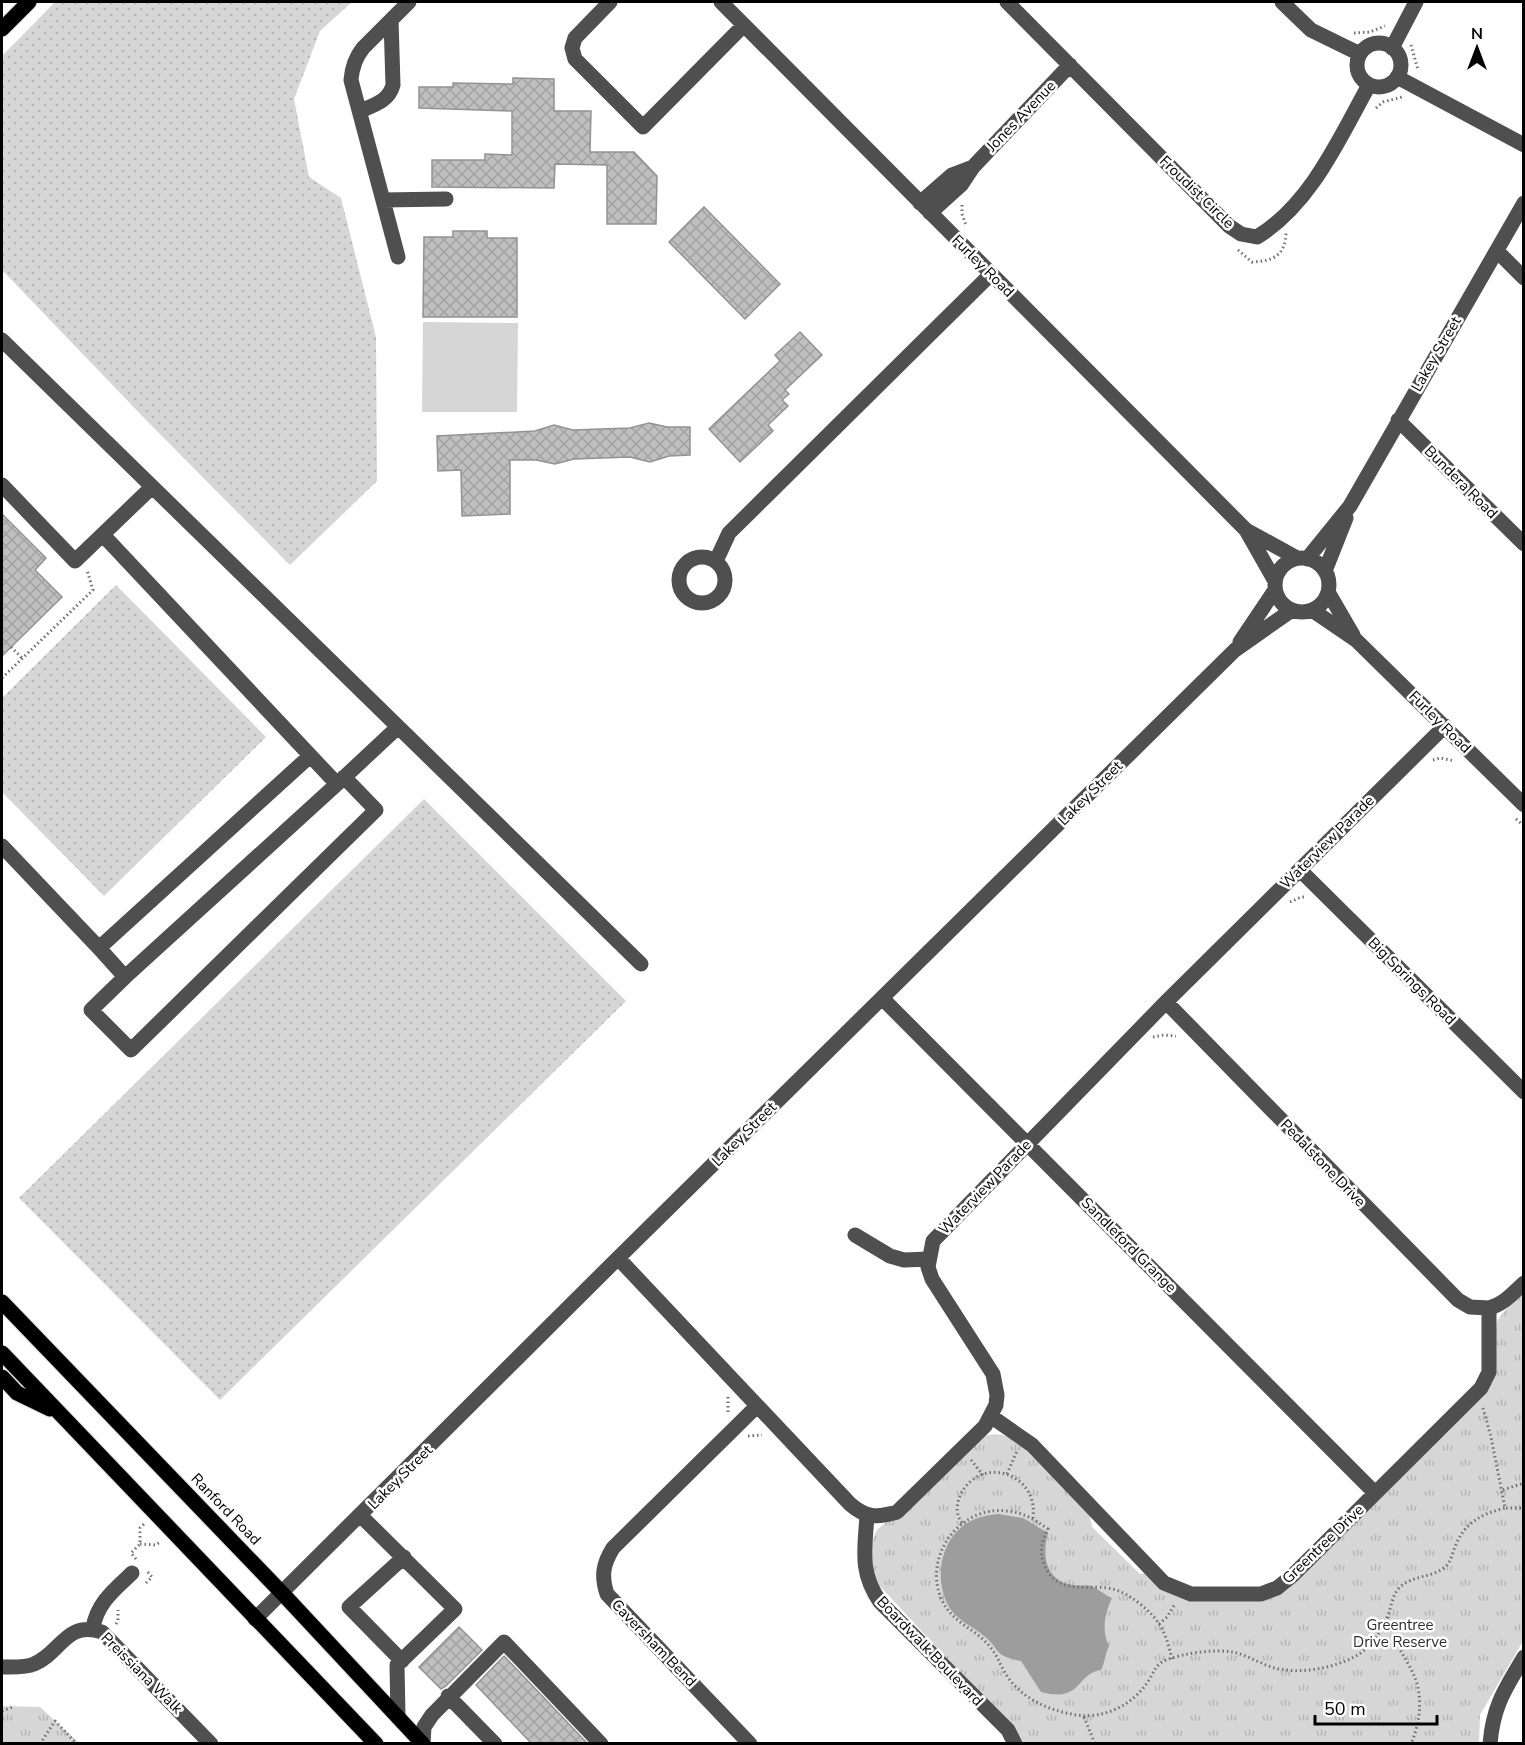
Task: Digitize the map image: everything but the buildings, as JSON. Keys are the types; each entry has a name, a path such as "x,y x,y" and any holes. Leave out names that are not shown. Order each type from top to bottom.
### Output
{"main road":[{"path":"2,29 29,2"},
{"name":"Ranford Road","path":"2,1302 423,1743"},
{"path":"2,1353 376,1743"},
{"path":"2,1377 17,1393 61,1415"}],"street":[{"path":"398,256 351,80 354,63 363,48 409,2"},
{"path":"610,2 575,38 572,48 575,59 644,127 744,25"},
{"name":"Furley Road","path":"721,2 1246,530 1275,585"},
{"name":"Froudist Circle","path":"1007,2 1229,226 1241,234 1257,237 1276,226 1303,196 1328,160 1369,85"},
{"path":"1282,2 1311,30 1360,54"},
{"path":"1392,48 1416,2"},
{"path":"360,111 380,102 390,94 393,85 391,20"},
{"path":"1378,44 1392,48 1400,65 1397,76 1382,87 1369,85 1359,75 1357,68 1360,54 1371,45 1378,44"},
{"name":"Jones Avenue","path":"925,208 952,176 973,166 1070,65"},
{"path":"1397,76 1524,145"},
{"path":"383,200 446,199"},
{"name":"Lakey Street","path":"1325,571 1350,506 1524,203"},
{"path":"1497,251 1524,278"},
{"path":"716,561 729,533 991,274"},
{"path":"2,342 641,964"},
{"name":"Bundera Road","path":"1398,420 1524,544"},
{"path":"2,485 75,561 152,487"},
{"name":"Lakey Street","path":"1235,650 1275,585 1283,566 1302,559 1350,506"},
{"name":"Furley Road","path":"1246,530 1302,559"},
{"path":"103,535 310,756 341,781 376,810 131,1050 91,1010 125,976 341,781 398,727"},
{"path":"1275,585 1284,605 1292,610 1312,610 1324,600 1328,592 1328,578 1325,571 1320,565 1302,559"},
{"name":"Furley Road","path":"1328,592 1356,640"},
{"name":"Lakey Street","path":"255,1619 283,1594 618,1258 1235,650 1292,610"},
{"name":"Furley Road","path":"1312,610 1356,640 1444,726 1520,812"},
{"name":"Waterview Parade","path":"929,1259 933,1241 946,1226 1166,1002 1444,726"},
{"path":"99,948 310,756"},
{"path":"2,846 125,976"},
{"name":"Big Springs Road","path":"1300,870 1524,1092"},
{"name":"Sandleford Grange","path":"882,998 1375,1493"},
{"name":"Pedalstone Drive","path":"1166,1002 1458,1300 1470,1307 1489,1308"},
{"path":"618,1258 850,1504 867,1515 880,1517 897,1512 985,1426 992,1417 997,1395 993,1374 932,1279 928,1267 929,1259 904,1260 890,1256 855,1235"},
{"path":"1489,1308 1506,1300 1524,1283"},
{"name":"Greentree Drive","path":"992,1417 1032,1445 1164,1583 1191,1594 1261,1594 1277,1588 1481,1388 1489,1365 1489,1308"},
{"name":"Caversham Bend","path":"750,1743 607,1594 603,1581 603,1567 613,1548 757,1406"},
{"name":"Boardwalk Boulevard","path":"867,1515 864,1561 865,1574 871,1589 880,1602 1008,1730 1015,1743"},
{"path":"360,1516 455,1609 397,1665 398,1717"},
{"path":"402,1661 350,1607 404,1557"},
{"path":"93,1628 94,1620 104,1599 132,1573"},
{"name":"Preissiana Walk","path":"2,1667 34,1665 67,1636 79,1630 93,1628 105,1634 211,1743"},
{"path":"423,1743 424,1727 432,1715 448,1696 504,1642 601,1743"},
{"path":"1490,1743 1494,1714 1518,1679 1524,1657"},
{"path":"448,1696 495,1743"}],"path":[{"path":"1407,19 1417,24 1411,36 1411,48 1416,68 1423,74"},
{"path":"1345,31 1370,33 1387,26"},
{"path":"962,202 962,214 966,225"},
{"path":"2,678 93,590 82,554"},
{"path":"11,646 22,658"},
{"path":"1428,762 1440,758 1457,762"},
{"path":"1520,812 1524,826"},
{"path":"1152,1037 1175,1035 1180,1039"},
{"path":"1478,1404 1485,1413 1505,1508"},
{"path":"745,1437 765,1435"},
{"path":"1007,1474 1019,1446"},
{"path":"962,1523 958,1518 958,1502 963,1489 974,1478 989,1473 1007,1474 1025,1485 1033,1502 1033,1519"},
{"path":"1503,1490 1524,1483"},
{"path":"1172,1659 1159,1624 1125,1594 1111,1588 1068,1586 1052,1578 1041,1555 1042,1540 1048,1529 1033,1519 1016,1512 997,1510 985,1512 962,1523 944,1544 937,1565 937,1586 949,1612 960,1623 982,1638 996,1655 1008,1677 1032,1700 1044,1706 1084,1717 1115,1711 1140,1691 1157,1666 1172,1659 1200,1653 1231,1652 1279,1669 1312,1670 1355,1657 1373,1641 1400,1587 1409,1581 1434,1574 1448,1565 1460,1534 1466,1527 1490,1511 1524,1508"},
{"path":"140,1544 156,1545 161,1541"},
{"path":"1159,1624 1167,1617 1177,1599"},
{"path":"1388,1615 1390,1630 1413,1671 1419,1693 1418,1720 1411,1743"},
{"path":"2,1711 13,1707"},
{"path":"1084,1717 1095,1743"},
{"path":"40,1743 55,1721 77,1743"}],"green space":[{"path":"55,2 352,2 320,31 294,99 309,177 341,198 376,337 377,481 290,565 2,270 2,56"},
{"path":"423,322 518,323 517,412 422,412"},
{"path":"116,585 266,737 104,896 2,792 2,698"},
{"path":"424,799 626,1001 220,1400 19,1198"},
{"name":"Greentree Drive Reserve","path":"1523,1291 1523,1641 1480,1715 1479,1743 1022,1743 1013,1730 879,1585 874,1572 871,1550 877,1530 985,1436 998,1435 1017,1441 1090,1516 1092,1527 1140,1574 1147,1573 1168,1592 1195,1601 1263,1601 1275,1597 1288,1589 1488,1390 1497,1321"},
{"path":"2,1706 40,1707 79,1743 2,1743"}],"shaded area":[{"path":"998,1514 1023,1518 1048,1533 1046,1558 1056,1578 1072,1585 1091,1586 1112,1598 1105,1622 1105,1634 1109,1646 1101,1670 1087,1677 1072,1691 1064,1694 1041,1692 1021,1661 1002,1655 990,1641 955,1614 945,1599 942,1588 942,1563 950,1540 967,1523"}]}
